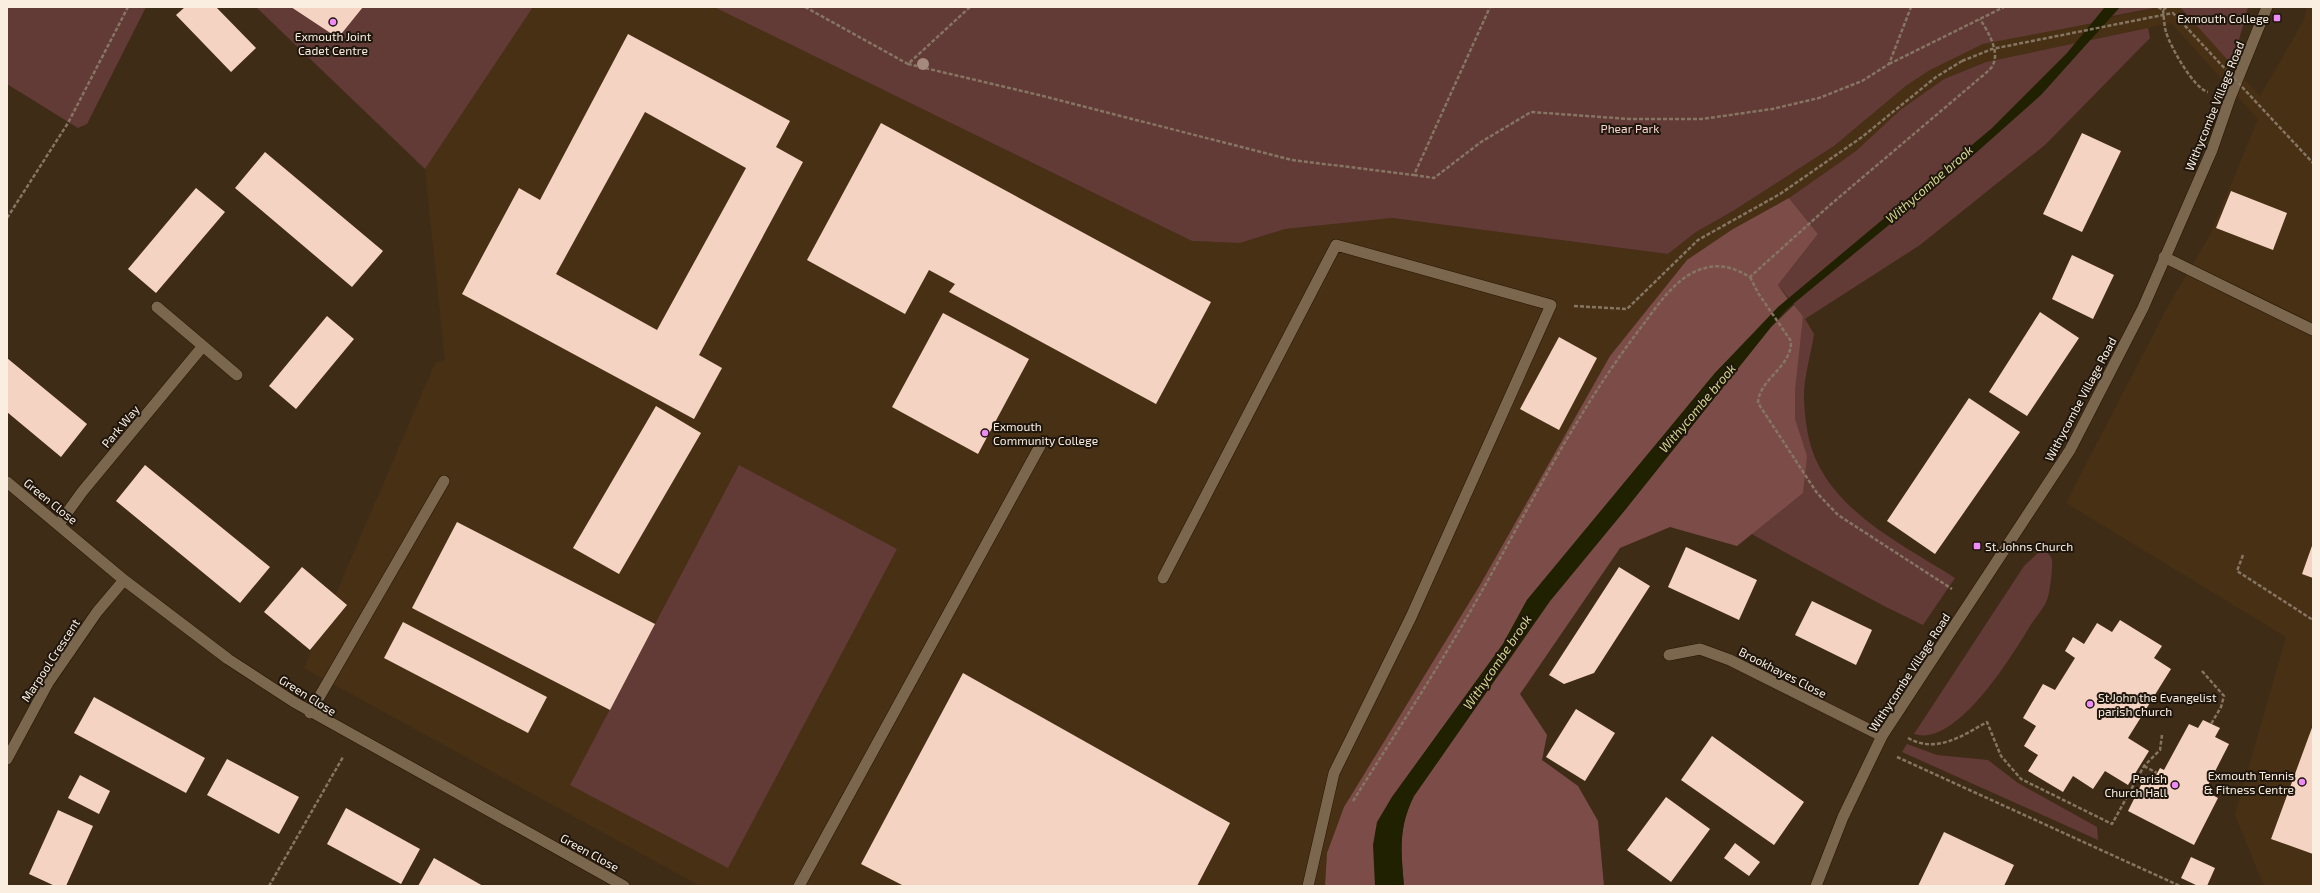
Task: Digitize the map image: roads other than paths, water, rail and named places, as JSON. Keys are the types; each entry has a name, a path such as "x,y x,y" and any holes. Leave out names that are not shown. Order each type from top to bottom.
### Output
{"street":[{"name":"Withycombe Village Road","path":"1816,886 1843,817 1882,736 2070,450 2143,308 2212,150 2230,98 2267,7"},
{"path":"1163,578 1336,245 1551,305 1411,617 1334,773 1308,886"},
{"path":"2164,257 2313,330"},
{"path":"157,306 237,375"},
{"name":"Park Way","path":"59,524 87,486 202,346"},
{"path":"799,886 1040,446"},
{"path":"310,713 444,481"},
{"name":"Green Close","path":"7,482 124,580 228,659 310,713 624,886"},
{"name":"Marpool Crescent","path":"7,759 48,683 97,612 124,580"},
{"name":"Brookhayes Close","path":"1669,655 1700,649 1730,660 1882,736"}],"water":[{"name":"Withycombe brook","path":"2105,7 2120,7 2041,95 1969,159 1787,309 1771,327 1625,510 1550,601 1414,796 1405,819 1403,829 1402,862 1404,886 1375,886 1373,845 1377,822 1392,797 1503,644 1527,600 1715,373 1778,307 1991,129 2067,53"}],"place":[{"name":"Exmouth College","path":"2277,18"},
{"name":"Exmouth Joint Cadet Centre","path":"333,22"},
{"name":"Exmouth Community College","path":"985,433"},
{"name":"St. Johns Church","path":"1977,546"},
{"name":"St John the Evangelist parish church","path":"2090,704"},
{"name":"Exmouth Tennis & Fitness Centre","path":"2302,782"},
{"name":"Parish Church Hall","path":"2175,785"}],"park label":[{"name":"Phear Park","path":"1630,128"}]}
